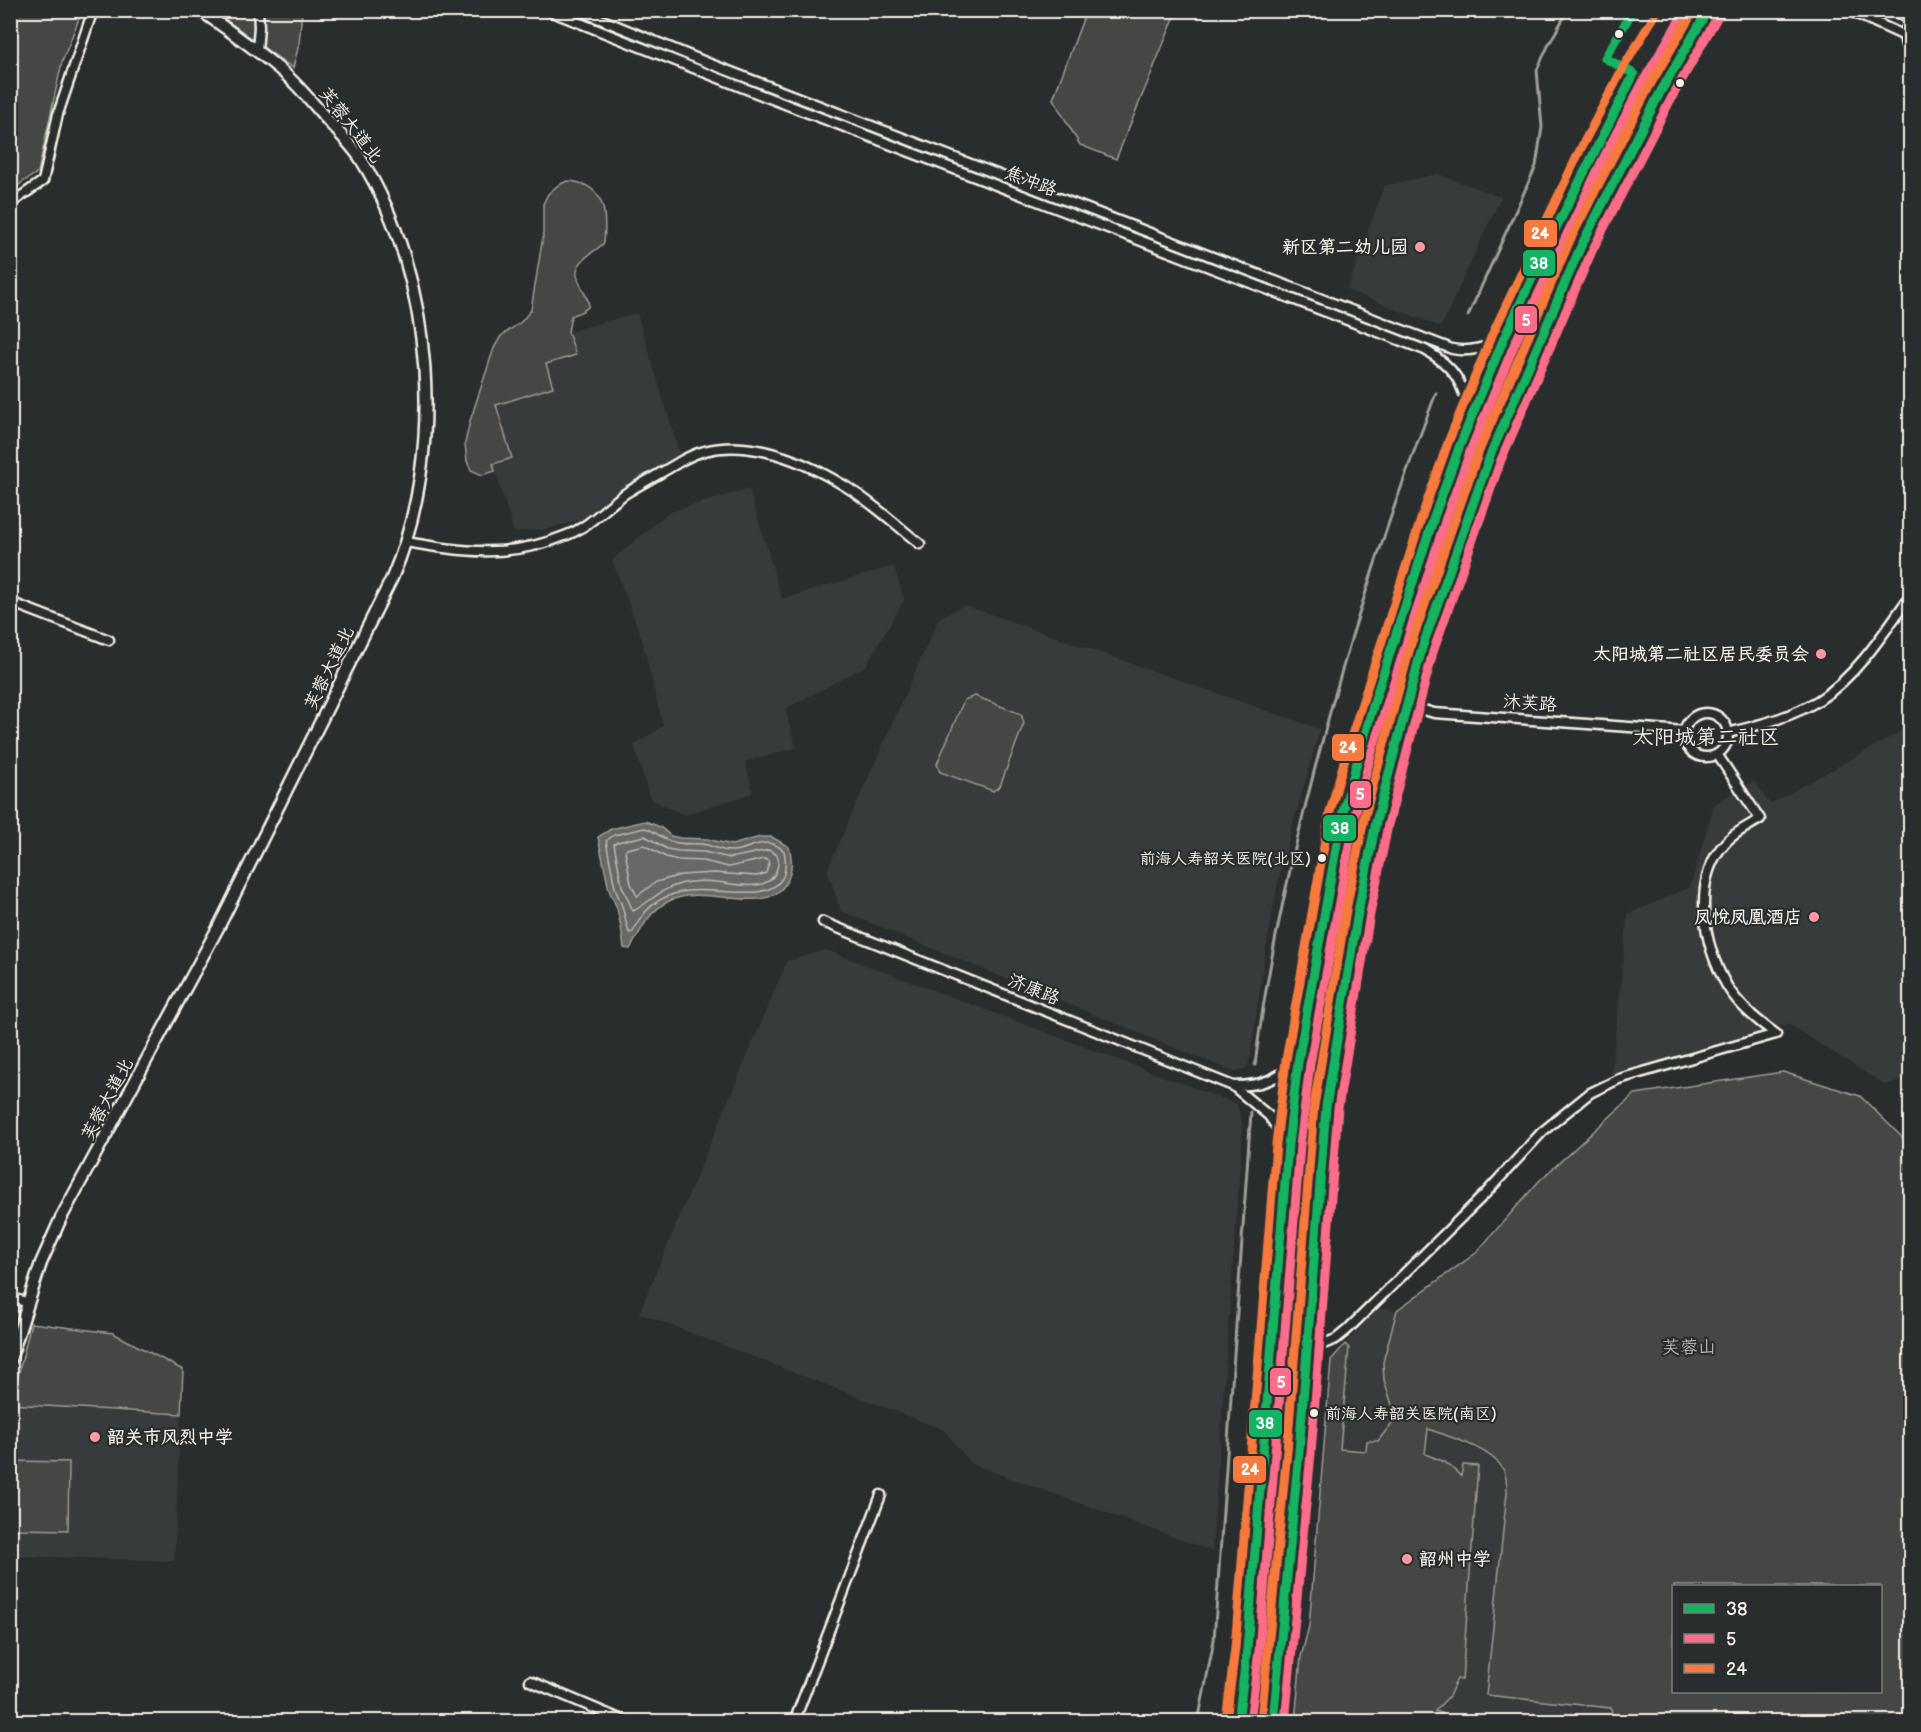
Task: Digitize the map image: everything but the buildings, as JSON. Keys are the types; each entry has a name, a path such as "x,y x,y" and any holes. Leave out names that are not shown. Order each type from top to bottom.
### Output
{"main road":[{"name":"芙蓉大道北","path":"10,1360 41,1263 61,1218 219,926 388,586 406,542 421,476 425,416 420,326 409,270 386,206 361,160 306,94 257,51 200,10"},
{"path":"1238,1722 1248,1638 1288,1145 1298,1062 1342,815 1376,696 1434,517 1471,417 1504,338 1594,150 1671,10"},
{"path":"1273,1722 1284,1623 1326,1107 1334,1048 1376,822 1422,648 1490,456 1519,385 1581,246 1618,172 1660,91 1708,10"}],"street":[{"path":"10,206 44,181 58,114 93,10"},
{"path":"257,51 258,10"},
{"name":"焦冲路","path":"547,10 1425,350 1443,361 1456,376 1471,417"},
{"name":"焦冲路","path":"578,10 708,63 1452,349 1480,348 1504,338"},
{"path":"1848,10 1905,36"},
{"path":"1891,10 1911,21 1905,36 1907,47 1911,52"},
{"path":"406,542 474,552 498,552 540,544 569,534 590,522 627,493 684,459 705,451 733,447 793,460 825,475 846,486 920,544"},
{"path":"1728,733 1759,725 1798,710 1830,692 1854,669 1911,596"},
{"path":"10,602 109,640"},
{"name":"沐芙路","path":"1376,696 1434,713 1685,731"},
{"path":"1711,714 1723,720 1728,733 1726,745 1717,754 1710,756 1697,754 1687,745 1685,731 1692,719 1711,714"},
{"path":"1306,1352 1342,1336 1485,1194 1542,1132 1590,1093 1619,1079 1776,1034 1758,1022 1728,987 1713,957 1706,930 1704,892 1709,869 1727,840 1760,819 1717,754"},
{"name":"济康路","path":"823,922 1233,1086 1269,1116 1288,1145"},
{"name":"济康路","path":"1233,1086 1260,1085 1281,1075 1298,1062"},
{"path":"10,1298 27,1302"},
{"path":"794,1722 881,1495"},
{"path":"530,1681 627,1722"}],"shaded area":[{"name":"新区第二幼儿园","path":"1438,174 1501,197 1441,327 1347,290 1384,186"},
{"path":"637,313 680,455 621,489 587,518 548,529 514,532 493,464 512,458 496,405 553,387 546,364 575,355 568,332"},
{"path":"749,489 782,599 894,566 904,600 866,666 785,709 796,748 745,762 753,793 685,815 650,799 634,745 663,726 641,636 612,560 669,512"},
{"name":"前海人寿韶关医院(北区)","path":"964,605 1320,729 1277,887 1247,1068 1234,1072 841,911 827,870 939,618"},
{"path":"1910,715 1910,1078 1885,1085 1788,1024 1611,1074 1628,914 1690,887 1714,805 1754,781 1770,804 1898,733"},
{"path":"826,950 1237,1104 1243,1125 1212,1551 971,1464 944,1430 639,1313 787,961"},
{"name":"韶州中学","path":"1378,1308 1397,1310 1383,1362 1410,1422 1489,1455 1503,1470 1507,1492 1611,1708 1613,1721 1295,1722 1301,1657 1309,1626 1331,1360"},
{"name":"韶关市风烈中学","path":"31,1323 113,1333 183,1370 174,1561 15,1556 13,1530 10,1529 11,1409"}],"green space":[{"path":"11,10 82,11 62,62 38,172 11,190"},
{"path":"212,11 302,11 299,44 293,68"},
{"path":"1086,11 1177,11 1116,159 1080,145 1053,99"},
{"path":"567,181 580,183 596,193 604,210 605,221 604,243 584,259 577,271 578,280 589,304 585,310 571,316 568,332 576,355 546,364 553,387 496,405 512,458 493,464 495,471 482,475 471,470 467,461 465,443 470,421 494,348 501,336 521,322 531,310 543,236 543,204 548,194"},
{"path":"975,696 1021,714 1024,723 1000,786 993,791 940,772 937,764 964,700"},
{"name":"芙蓉山","path":"1783,1072 1860,1096 1910,1145 1910,1721 1613,1721 1611,1708 1486,1695 1507,1492 1506,1477 1497,1462 1480,1449 1428,1429 1425,1454 1445,1462 1461,1476 1463,1465 1478,1466 1462,1680 1457,1679 1449,1696 1435,1711 1442,1713 1443,1721 1295,1721 1301,1657 1309,1626 1331,1360 1345,1344 1349,1348 1340,1449 1366,1451 1367,1441 1378,1441 1399,1414 1392,1405 1384,1380 1383,1362 1397,1310 1476,1253 1540,1180 1635,1094"},
{"path":"31,1323 113,1333 183,1370 181,1414 11,1404"},
{"path":"11,1461 69,1462 68,1530 11,1529"}],"water":[{"path":"645,821 660,827 671,836 707,839 732,845 760,837 772,837 789,847 791,865 787,881 776,893 759,899 701,895 667,902 649,917 630,949 624,948 617,908 609,890 598,837 611,829"}],"waterway":[{"path":"1468,316 1536,166 1542,127 1537,70 1568,10"},
{"path":"1255,1065 1280,917 1327,724 1369,581 1436,393"},
{"path":"1198,1722 1214,1640 1251,1112"}],"transit line":[{"name":"38","path":"1238,1722 1247,1649 1288,1145 1298,1062 1342,815 1376,696 1434,517 1460,445 1504,338 1552,236 1634,74 1605,58 1633,10"},
{"name":"24","path":"1226,1721 1235,1648 1276,1144 1286,1060 1330,812 1349,744 1423,513 1449,440 1493,333 1583,144 1623,68 1658,10"},
{"name":"24","path":"1261,1721 1287,1451 1314,1106 1346,910 1364,819 1411,644 1479,451 1570,240 1650,85 1694,10"},
{"name":"38","path":"1273,1722 1299,1452 1326,1107 1358,912 1376,822 1422,648 1490,456 1581,246 1661,91 1708,10"},
{"name":"5","path":"1250,1722 1259,1650 1300,1146 1310,1064 1354,818 1372,751 1445,521 1471,449 1515,343 1605,155 1644,80 1682,16"},
{"name":"5","path":"1285,1722 1311,1453 1338,1108 1370,914 1388,825 1433,652 1501,460 1592,251 1672,97 1718,16"}],"place":[{"name":"新区第二幼儿园","path":"1420,247"},
{"name":"太阳城第二社区居民委员会","path":"1821,654"},
{"name":"前海人寿韶关医院(北区)","path":"1322,858"},
{"name":"凤悦凤凰酒店","path":"1814,917"},
{"name":"前海人寿韶关医院(南区)","path":"1314,1413"},
{"name":"韶关市风烈中学","path":"95,1437"},
{"name":"韶州中学","path":"1407,1559"}],"district":[{"name":"太阳城第二社区","path":"1706,737"}]}
